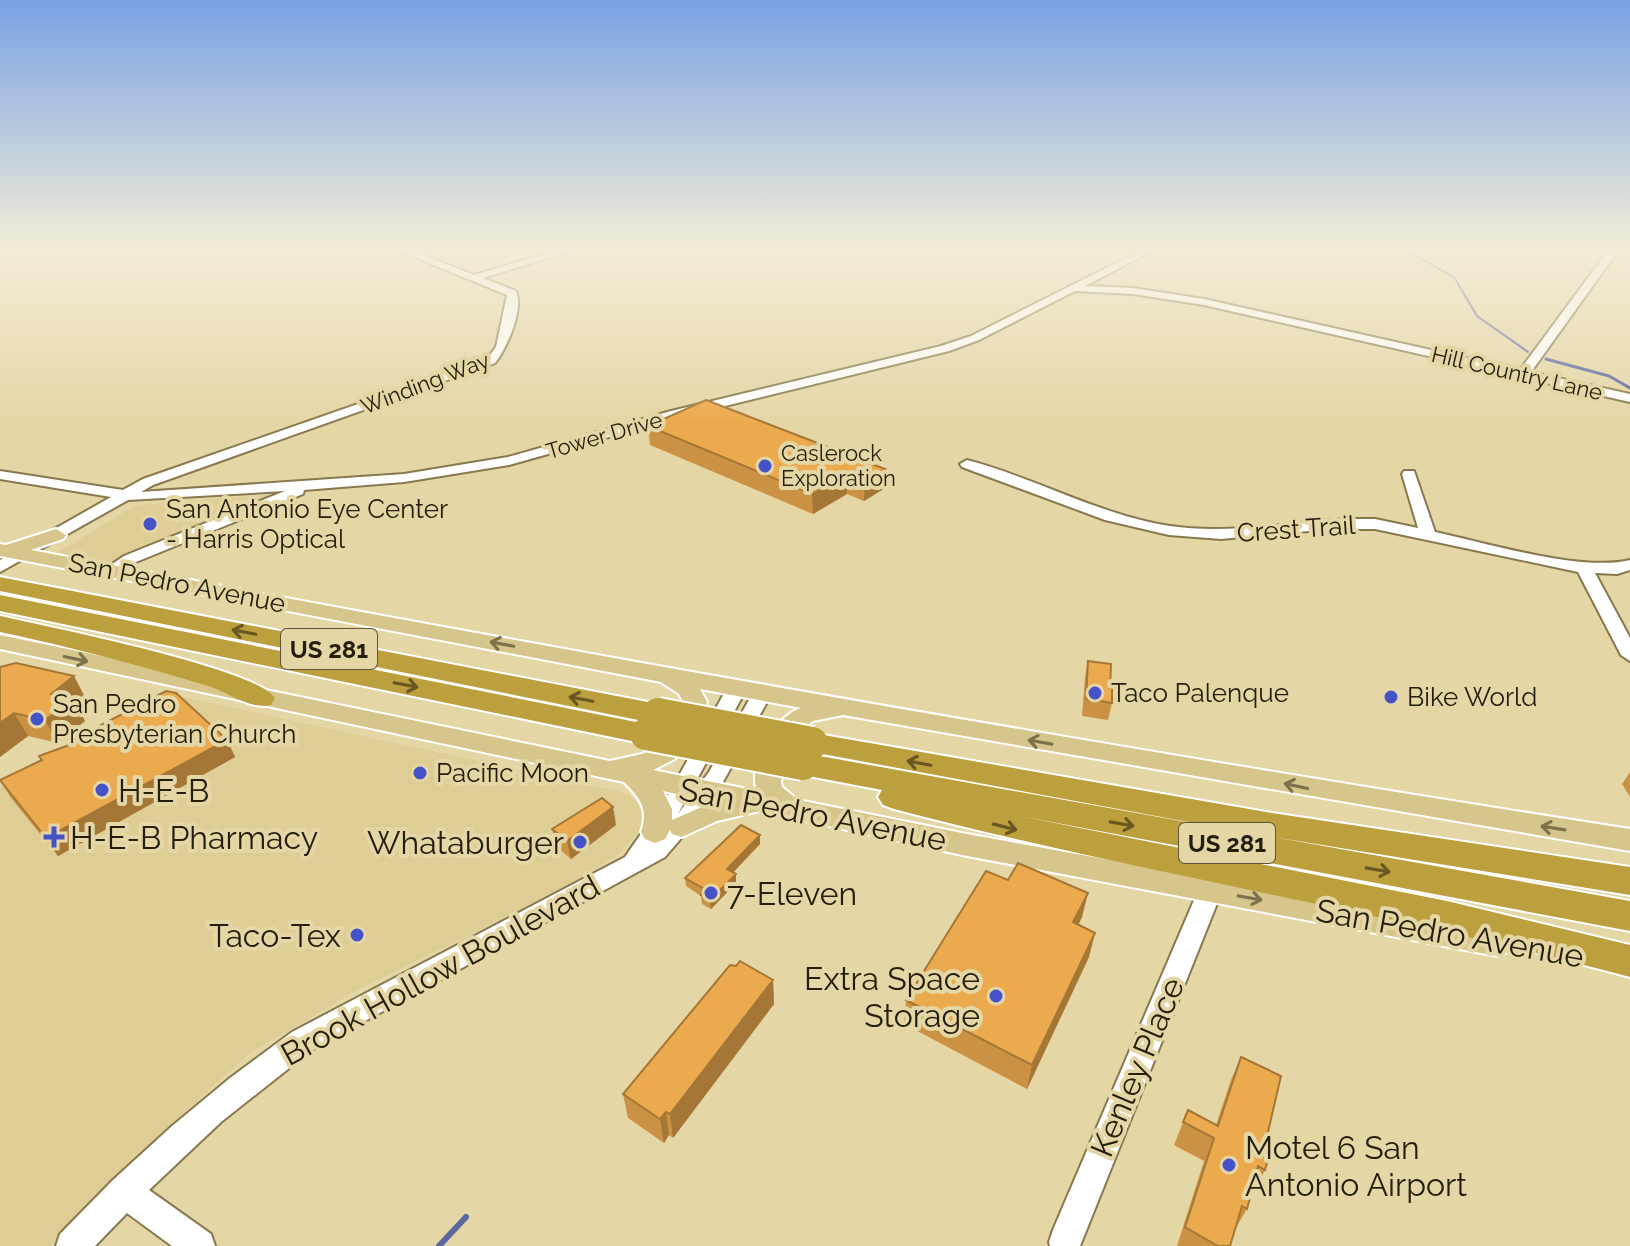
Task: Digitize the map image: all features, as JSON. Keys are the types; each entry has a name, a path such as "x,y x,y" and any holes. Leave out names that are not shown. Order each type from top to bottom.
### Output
{"highway":[{"name":"US 281","path":"11,568 652,724 814,759 1630,916"},
{"name":"US 281","path":"0,603 652,724"},
{"path":"0,624 118,650 235,685 261,698"},
{"name":"US 281","path":"814,759 1272,825 1630,881"},
{"path":"814,759 863,788 1013,829 1363,896 1630,962"},
{"path":"1272,825 1630,869"}],"main road":[{"path":"0,550 15,549 70,530"},
{"name":"San Pedro Avenue","path":"0,550 11,568 110,571 762,693 1328,793 1630,840"},
{"name":"San Pedro Avenue","path":"0,642 783,808 1210,891 1500,943 1630,962"},
{"path":"603,770 648,762 662,756 672,746 695,702 688,689 662,674"},
{"path":"783,808 766,780 787,729 794,721 808,714 854,709"},
{"path":"634,777 647,786 655,799 659,820 668,830 718,810 783,808"}],"street":[{"name":"Winding Way","path":"11,568 70,530 174,474 491,361 502,347 512,306"},
{"name":"Tower Drive","path":"166,490 305,486 404,478 509,461 676,414 932,352 975,338 1038,306"},
{"name":"Hill Country Lane","path":"1222,306 1630,398"},
{"path":"1523,374 1573,306"},
{"name":"Crest Trail","path":"967,464 1124,520 1169,530 1216,534 1352,523 1388,525 1584,568 1617,569 1630,565"},
{"name":"Winding Way","path":"131,496 166,490 174,474"},
{"path":"1409,474 1427,533"},
{"path":"0,475 131,496"},
{"path":"110,571 130,559 290,496 305,486"},
{"name":"Winding Way","path":"11,568 70,530"},
{"path":"1584,568 1630,655"},
{"name":"Brook Hollow Boulevard","path":"697,790 737,688"},
{"name":"Brook Hollow Boulevard","path":"72,1246 124,1191 224,1098 302,1041 595,887 635,861 668,830 762,693"},
{"name":"Kenley Place","path":"1065,1242 1210,891"},
{"path":"124,1191 199,1246"}],"shaded area":[{"path":"289,493 112,564 57,553 136,505"},
{"path":"179,696 625,793 635,800 642,812 640,830 619,854 567,887 359,989 250,1053 157,1137 50,1246 0,1246 0,786"}],"building":[{"path":"706,400 885,469 865,481 848,474 812,494 648,426"},
{"path":"1088,661 1111,664 1112,703 1086,699"},
{"path":"16,663 74,676 51,694 73,699 45,720 14,713 0,723 0,667"},
{"name":"H-E-B","path":"166,691 176,693 227,740 46,838 0,780 42,760 39,756 83,740 80,736"},
{"path":"602,798 613,807 567,841 552,829"},
{"path":"741,825 760,835 727,869 736,874 710,900 701,895 706,890 685,878"},
{"name":"Extra Space Storage","path":"1018,863 1088,893 1073,922 1095,933 1032,1065 906,1000 986,871 1008,880"},
{"path":"740,961 773,980 670,1114 666,1112 660,1119 623,1094 730,965 736,966"},
{"name":"Motel 6 San Antonio Airport","path":"1241,1057 1281,1076 1265,1145 1271,1148 1265,1170 1258,1166 1247,1209 1242,1206 1230,1246 1218,1246 1185,1227 1214,1138 1183,1122 1188,1110 1218,1126"}],"waterway":[{"path":"1471,306 1477,316 1528,352"},
{"path":"1554,361 1546,359 1609,376 1630,388"},
{"path":"439,1246 466,1217"}],"place":[{"name":"Caslerock Exploration","path":"765,466"},
{"name":"San Antonio Eye Center - Harris Optical","path":"150,524"},
{"name":"Taco Palenque","path":"1095,693"},
{"name":"Bike World","path":"1391,697"},
{"name":"San Pedro Presbyterian Church","path":"37,719"},
{"name":"Pacific Moon","path":"420,773"},
{"name":"H-E-B","path":"102,790"},
{"name":"H-E-B Pharmacy","path":"54,837"},
{"name":"Whataburger","path":"580,842"},
{"name":"7-Eleven","path":"711,893"},
{"name":"Taco-Tex","path":"357,935"},
{"name":"Extra Space Storage","path":"996,996"},
{"name":"Motel 6 San Antonio Airport","path":"1229,1165"}]}
